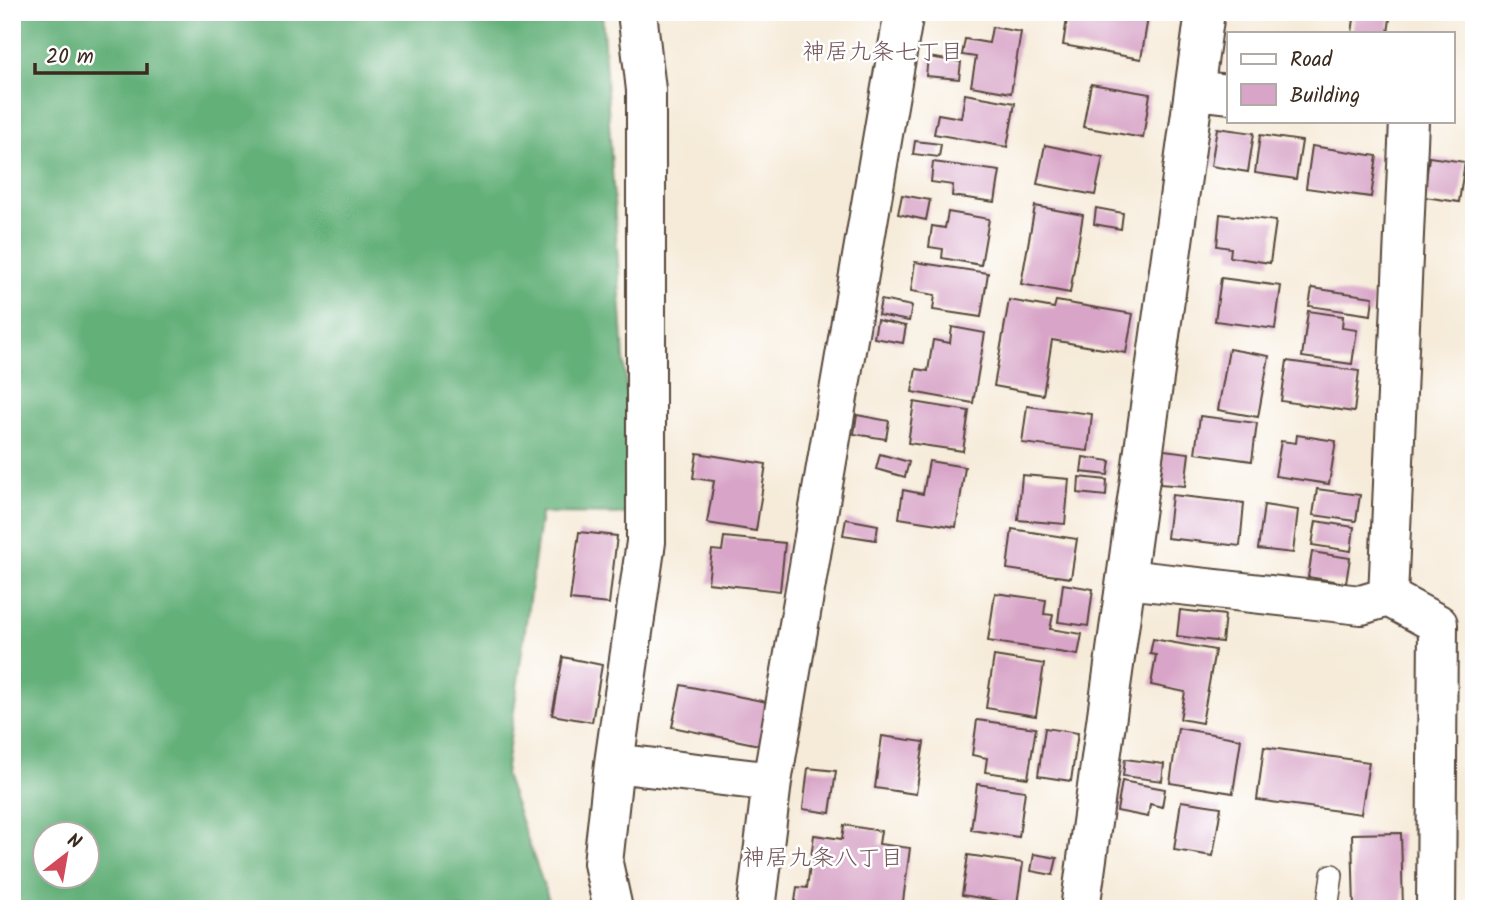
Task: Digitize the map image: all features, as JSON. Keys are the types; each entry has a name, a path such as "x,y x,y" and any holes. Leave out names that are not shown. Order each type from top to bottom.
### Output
{"street":[{"path":"613,909 603,863 614,763 646,542 646,90 637,12"},
{"path":"756,909 772,782 904,12"},
{"path":"1080,909 1126,579 1212,92 1205,12"},
{"path":"1388,597 1409,122"},
{"path":"1126,579 1361,605 1388,597 1438,624 1436,909"},
{"path":"614,763 772,782"}],"lane":[{"path":"1327,909 1332,875"}],"green space":[{"path":"12,12 602,12 634,514 541,513 505,775 552,909 12,909"}],"building":[{"path":"1068,12 1149,12 1141,59 1063,45"},
{"path":"1355,12 1391,12 1388,32 1352,32"},
{"path":"992,27 1021,32 1011,93 971,86 976,57 962,55 965,39 989,43"},
{"path":"928,57 961,62 959,79 926,76"},
{"path":"1091,84 1150,94 1143,138 1083,127"},
{"path":"965,94 1015,103 1007,147 934,134 938,114 961,118"},
{"path":"1217,128 1254,133 1248,172 1211,166"},
{"path":"1260,135 1302,141 1296,179 1255,173"},
{"path":"915,141 941,144 939,157 913,154"},
{"path":"1045,145 1103,157 1095,195 1037,184"},
{"path":"1312,146 1377,156 1371,197 1306,188"},
{"path":"1429,157 1465,162 1459,202 1424,197"},
{"path":"933,162 1000,171 995,202 952,196 953,185 931,182"},
{"path":"902,195 930,200 926,220 898,214"},
{"path":"1035,206 1083,215 1070,293 1021,284"},
{"path":"1096,208 1123,213 1121,229 1094,224"},
{"path":"948,212 989,219 981,265 942,258 943,249 929,247 932,226 945,228"},
{"path":"1220,214 1276,221 1270,263 1230,257 1231,248 1217,246"},
{"path":"915,262 988,273 981,317 933,310 935,295 911,291"},
{"path":"1221,278 1281,286 1275,329 1215,321"},
{"path":"1312,288 1373,297 1371,315 1309,306"},
{"path":"881,300 912,306 909,321 878,315"},
{"path":"1009,300 1054,308 1056,301 1133,314 1126,353 1052,340 1043,395 994,386"},
{"path":"1308,311 1343,316 1342,328 1357,330 1352,364 1302,357"},
{"path":"877,320 906,326 903,343 874,338"},
{"path":"952,327 985,333 973,403 912,392 916,369 928,371 933,340 950,343"},
{"path":"1229,349 1269,356 1258,417 1218,410"},
{"path":"1287,361 1359,371 1354,412 1281,401"},
{"path":"914,402 969,411 963,451 908,443"},
{"path":"1027,406 1092,414 1088,451 1022,443"},
{"path":"857,415 889,421 886,439 854,434"},
{"path":"1200,416 1257,423 1252,461 1195,453"},
{"path":"1297,435 1336,441 1329,484 1275,476 1281,441 1296,443"},
{"path":"1164,450 1189,453 1185,486 1160,484"},
{"path":"697,453 766,464 756,531 707,523 714,481 693,478"},
{"path":"880,454 909,462 905,477 876,469"},
{"path":"1083,457 1110,461 1108,475 1081,472"},
{"path":"929,461 965,467 956,527 899,518 903,490 923,494"},
{"path":"1022,475 1069,479 1065,524 1018,520"},
{"path":"1079,477 1107,480 1106,496 1078,493"},
{"path":"1317,489 1360,495 1356,521 1313,515"},
{"path":"1172,495 1244,503 1240,546 1167,538"},
{"path":"1264,505 1298,510 1293,553 1258,549"},
{"path":"846,519 878,525 876,540 843,535"},
{"path":"1316,521 1354,527 1351,551 1312,545"},
{"path":"1012,529 1077,539 1071,578 1007,569"},
{"path":"579,532 617,536 609,604 570,600"},
{"path":"724,537 785,543 780,591 708,583 712,550 722,551"},
{"path":"1312,552 1350,558 1346,583 1308,577"},
{"path":"1063,584 1093,589 1088,626 1058,622"},
{"path":"995,593 1046,600 1044,614 1053,615 1050,629 1082,634 1078,655 988,641"},
{"path":"1180,610 1225,615 1222,642 1177,636"},
{"path":"1153,639 1215,650 1202,723 1180,719 1185,692 1151,685 1156,655 1150,654"},
{"path":"994,656 1044,664 1036,716 986,708"},
{"path":"563,657 602,665 592,722 552,715"},
{"path":"681,685 772,703 764,746 672,727"},
{"path":"977,720 1036,728 1028,778 985,772 987,758 972,755"},
{"path":"1045,728 1078,733 1071,781 1038,776"},
{"path":"1178,728 1241,739 1233,793 1170,783"},
{"path":"882,736 924,742 916,794 875,788"},
{"path":"1264,747 1369,762 1361,814 1257,800"},
{"path":"1125,759 1164,764 1162,781 1123,776"},
{"path":"808,768 836,771 830,813 803,809"},
{"path":"1122,781 1165,789 1162,807 1150,804 1148,817 1117,811"},
{"path":"977,784 1025,791 1019,837 971,830"},
{"path":"1181,801 1221,807 1213,856 1174,850"},
{"path":"844,825 881,831 879,844 910,848 902,909 794,909 797,887 807,888 814,835 842,839"},
{"path":"1401,833 1403,909 1354,909 1352,834"},
{"path":"1034,854 1057,858 1053,875 1031,871"},
{"path":"968,855 1023,863 1017,904 962,895"}],"district":[{"name":"神居九条七丁目","path":"883,51"},
{"name":"神居九条八丁目","path":"823,857"}]}
